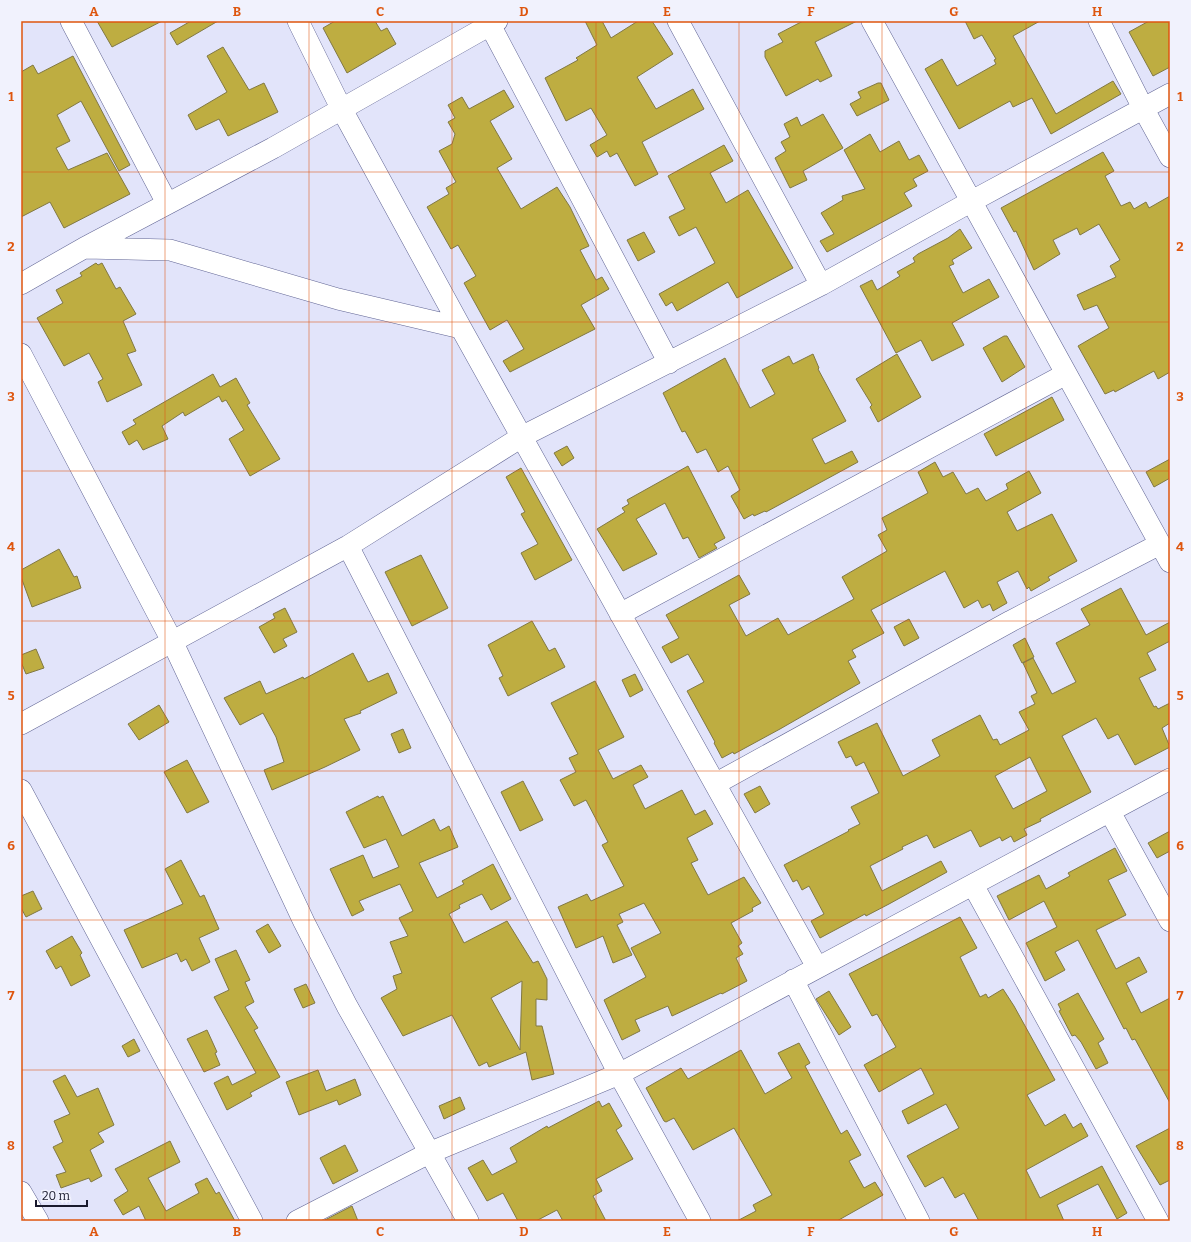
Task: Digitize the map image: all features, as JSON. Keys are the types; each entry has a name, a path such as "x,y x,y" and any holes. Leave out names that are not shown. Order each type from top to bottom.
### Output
{"street":[{"path":"70,21 167,203"},
{"path":"298,21 342,108 461,328 523,436 620,614 817,967"},
{"path":"678,21 821,285"},
{"path":"872,21 1170,562"},
{"path":"1099,21 1143,108 1170,157"},
{"path":"21,284 167,203 273,148 494,23 669,363"},
{"path":"21,724 348,546 523,436 821,285 1170,94"},
{"path":"84,248 170,250 338,299 461,328"},
{"path":"21,354 172,641 304,922 347,1006 468,1221"},
{"path":"620,614 1066,374"},
{"path":"715,784 1004,625 1160,544"},
{"path":"348,546 619,1074 700,1221"},
{"path":"297,1221 429,1154 619,1074 1170,779"},
{"path":"21,790 252,1221"},
{"path":"1110,812 1170,921"},
{"path":"973,885 1158,1221"},
{"path":"793,980 919,1221"},
{"path":"21,1192 38,1221"}],"building":[{"path":"97,21 162,21 112,47"},
{"path":"191,21 218,21 177,45 170,33"},
{"path":"335,21 375,21 381,31 387,28 396,44 347,73 323,28"},
{"path":"585,21 602,21 611,38 638,21 652,21 673,54 637,77 656,109 693,89 704,109 642,142 658,174 635,186 617,153 610,157 607,151 597,157 590,145 607,135 591,108 566,121 545,78 578,60 576,58 597,45"},
{"path":"803,21 857,21 815,42 832,76 820,82 818,79 786,96 765,57 765,51 783,42 778,34"},
{"path":"965,21 1040,21 1013,36 1056,114 1113,81 1121,94 1051,134 1032,98 1013,107 1010,101 959,129 925,69 942,59 957,86 996,64 994,60 996,59 982,35 974,39"},
{"path":"1149,21 1170,21 1170,67 1153,76 1129,32"},
{"path":"223,47 249,90 264,83 278,112 228,136 219,119 196,130 188,115 227,92 207,56"},
{"path":"73,56 130,165 119,171 81,101 57,115 70,141 56,148 68,170 107,153 130,194 64,228 50,202 21,217 21,72 33,65 38,74"},
{"path":"881,83 889,100 857,116 850,104 861,98 858,92"},
{"path":"504,90 514,107 490,121 512,159 497,168 521,209 557,187 570,207 589,246 580,250 596,280 602,277 609,289 581,305 595,329 510,372 503,361 524,349 507,320 490,330 464,283 476,276 458,245 451,249 427,207 449,194 446,188 456,182 439,151 452,144 455,134 448,122 455,118 448,105 462,97 469,109"},
{"path":"823,114 843,148 803,171 807,180 790,188 775,158 786,151 781,142 790,137 784,124 797,117 801,126"},
{"path":"870,134 880,152 899,141 909,160 919,155 928,171 913,179 917,186 904,193 912,206 827,252 820,241 834,234 821,213 843,200 842,196 865,189 844,150"},
{"path":"724,145 733,161 710,173 726,203 748,190 793,268 737,298 728,282 677,311 672,302 666,306 659,294 715,263 696,227 679,236 669,217 685,209 668,176"},
{"path":"1103,152 1114,171 1105,176 1121,206 1130,202 1134,209 1146,202 1149,208 1170,196 1170,372 1158,379 1154,371 1115,392 1114,390 1105,394 1078,346 1109,328 1097,305 1084,310 1077,295 1116,277 1110,266 1120,260 1099,224 1080,235 1077,228 1053,240 1060,254 1034,270 1016,231 1014,232 1001,208"},
{"path":"960,229 972,248 952,260 954,264 949,266 963,293 989,279 999,297 952,323 964,345 932,361 921,340 896,353 860,286 872,280 877,290 900,276 897,272 915,262 913,258 918,254 948,238"},
{"path":"644,232 655,252 638,261 627,240"},
{"path":"96,263 98,265 102,263 116,289 120,287 136,314 123,321 136,351 127,354 142,385 107,402 98,382 103,379 89,353 64,366 37,318 63,303 56,290 82,276 80,273"},
{"path":"1004,336 1007,336 1025,367 1002,382 983,348"},
{"path":"813,354 819,368 818,369 846,421 812,439 825,464 852,451 858,462 766,512 765,511 754,516 753,514 744,519 731,496 740,490 728,466 718,472 706,449 697,453 685,431 682,432 663,393 725,358 750,408 775,394 762,370 789,356 793,364"},
{"path":"897,354 921,397 878,422 870,407 872,405 856,379"},
{"path":"213,374 220,387 236,378 250,403 247,405 280,459 250,476 229,439 244,430 226,400 222,402 219,396 185,416 183,412 162,426 168,439 143,450 137,440 129,445 122,432 136,424 133,420"},
{"path":"1052,397 1064,420 996,456 984,434"},
{"path":"567,446 574,458 562,466 554,453"},
{"path":"1170,459 1170,478 1154,487 1146,472"},
{"path":"935,462 943,477 953,472 966,494 978,488 986,501 1008,489 1006,484 1029,471 1041,493 1007,512 1017,531 1052,514 1077,561 1048,577 1050,580 1031,591 1029,587 1027,589 1018,571 997,582 1007,603 993,611 990,604 982,608 978,600 964,608 945,571 871,610 884,633 852,650 856,657 848,661 860,683 734,754 733,752 722,758 714,743 715,742 687,691 704,682 688,654 671,663 662,647 679,638 666,615 739,575 750,594 729,605 746,636 778,618 788,635 854,599 842,577 887,551 878,535 887,530 882,518 928,493 918,472"},
{"path":"688,466 725,538 714,544 717,548 699,558 688,537 683,539 665,503 636,519 657,554 623,571 597,529 625,512 622,508 629,504 627,500"},
{"path":"521,468 572,560 535,580 521,553 538,544 521,514 525,512 506,477"},
{"path":"59,549 74,577 77,576 81,588 32,607 21,577 21,570"},
{"path":"421,555 448,608 412,626 385,572"},
{"path":"1121,588 1146,635 1170,622 1170,641 1147,653 1156,670 1139,678 1154,707 1156,706 1158,709 1170,703 1170,723 1162,728 1170,747 1135,765 1118,734 1108,739 1096,718 1062,736 1091,792 1040,819 1041,821 1024,829 1027,835 1014,842 1011,836 1002,841 1000,837 980,847 971,830 934,848 927,835 902,847 903,849 870,866 882,891 941,861 947,872 866,916 865,914 820,938 811,921 824,914 809,886 802,890 797,880 793,882 784,865 860,824 851,807 879,793 864,762 856,766 851,756 846,758 838,742 877,723 903,776 940,756 932,740 980,715 993,740 997,739 1000,745 1029,730 1019,712 1035,704 1031,696 1037,693 1023,663 1033,658 1052,694 1076,682 1056,643 1090,625 1081,609","holes":["1030,757 1047,791 1013,809 995,776"]},
{"path":"285,608 297,632 283,639 287,646 274,653 259,627 275,618 273,614"},
{"path":"909,619 919,638 904,646 894,627"},
{"path":"532,621 549,651 555,648 565,667 508,696 499,678 503,676 488,645"},
{"path":"1025,638 1034,657 1022,663 1013,645"},
{"path":"36,649 44,668 26,674 21,662 21,655"},
{"path":"353,653 368,682 388,673 397,693 360,711 361,713 344,719 360,750 272,790 264,770 284,762 276,737 263,713 240,725 224,698 260,681 266,694 303,677 304,679"},
{"path":"635,674 643,690 630,697 622,680"},
{"path":"595,681 624,737 598,750 613,779 641,765 648,777 633,785 645,809 682,790 695,815 705,810 713,824 687,838 698,860 691,863 708,895 744,877 761,903 752,908 753,911 731,923 742,943 738,946 743,954 736,958 747,981 722,994 721,993 672,1016 668,1006 635,1020 640,1031 622,1040 604,1000 646,977 631,948 661,933 644,903 619,914 623,922 617,925 632,955 613,963 603,936 576,948 558,907 587,894 591,901 624,886 602,845 608,842 586,800 574,806 560,780 576,772 569,758 578,754 551,703"},
{"path":"159,705 169,722 139,740 128,724"},
{"path":"403,729 411,748 399,753 391,734"},
{"path":"187,760 209,802 187,813 164,772"},
{"path":"523,781 543,820 520,831 501,792"},
{"path":"760,786 770,804 755,813 744,794"},
{"path":"378,796 379,798 383,796 402,836 434,819 440,831 449,826 458,847 419,863 437,898 464,884 462,881 493,864 511,899 491,910 482,894 459,905 460,908 449,914 464,943 507,921 533,963 538,961 547,979 547,1000 536,999 536,1026 542,1026 554,1074 532,1080 526,1052 489,1067 487,1062 479,1066 452,1015 403,1036 381,998 397,989 393,976 402,973 390,942 408,936 399,918 413,911 400,884 359,901 364,910 352,916 330,869 363,855 373,878 399,867 386,839 364,848 346,812","holes":["522,981 520,1050 491,998"]},
{"path":"1170,831 1170,851 1157,858 1148,843"},
{"path":"1115,848 1127,871 1108,880 1126,915 1096,930 1116,969 1139,957 1147,972 1126,983 1141,1013 1170,998 1170,1103 1135,1039 1132,1040 1126,1028 1124,1029 1078,940 1055,952 1065,970 1045,981 1026,943 1057,927 1044,901 1009,920 997,896 1039,875 1046,889 1070,876 1068,873"},
{"path":"181,860 200,897 204,895 219,929 199,938 210,962 192,971 186,959 181,962 177,953 142,968 124,930 183,904 165,869"},
{"path":"33,891 42,909 26,917 21,908 21,896"},
{"path":"960,917 977,948 960,957 980,997 986,994 988,998 1003,989 1055,1080 1027,1095 1045,1126 1065,1114 1073,1128 1081,1123 1088,1136 1026,1170 1040,1198 1102,1166 1127,1213 1117,1219 1098,1184 1057,1205 1064,1221 979,1221 964,1193 955,1198 943,1177 925,1187 907,1156 959,1128 946,1104 908,1124 902,1111 934,1094 921,1068 879,1092 864,1065 896,1047 877,1014 872,1016 849,974"},
{"path":"268,924 281,946 269,953 256,931"},
{"path":"72,936 82,953 80,955 90,976 71,986 61,966 56,969 46,951"},
{"path":"236,950 250,980 245,982 254,1002 245,1007 258,1028 254,1030 280,1077 250,1093 252,1096 227,1110 214,1083 228,1076 232,1085 256,1073 214,997 229,990 215,959"},
{"path":"306,984 315,1003 303,1008 294,989"},
{"path":"829,991 851,1027 839,1035 816,999"},
{"path":"1078,993 1104,1039 1098,1043 1108,1063 1096,1069 1081,1042 1075,1035 1072,1036 1059,1011 1061,1010 1058,1004"},
{"path":"207,1030 217,1052 215,1053 220,1065 204,1072 187,1039"},
{"path":"134,1039 140,1051 128,1057 122,1046"},
{"path":"799,1043 810,1063 805,1066 841,1134 847,1130 861,1155 849,1161 864,1188 875,1182 883,1195 837,1221 737,1221 756,1211 753,1205 772,1195 734,1128 693,1150 674,1118 666,1122 664,1121 646,1088 681,1068 688,1079 741,1050 765,1094 792,1078 778,1053"},
{"path":"318,1070 326,1091 355,1079 361,1095 339,1105 337,1100 299,1115 286,1082"},
{"path":"65,1075 77,1097 98,1088 114,1125 98,1133 104,1142 90,1150 102,1176 91,1182 89,1178 61,1188 56,1175 66,1172 53,1147 63,1142 54,1121 70,1114 53,1081"},
{"path":"460,1097 465,1109 444,1119 439,1106"},
{"path":"599,1101 602,1107 609,1103 622,1126 616,1130 633,1159 596,1179 602,1191 593,1196 606,1221 563,1221 557,1210 536,1221 518,1221 503,1193 487,1201 468,1168 483,1160 492,1175 517,1162 510,1148 547,1126 548,1128"},
{"path":"1170,1128 1170,1180 1160,1185 1136,1146"},
{"path":"170,1141 180,1162 148,1178 166,1211 199,1193 195,1184 207,1178 216,1194 219,1192 235,1221 146,1221 139,1206 123,1215 114,1200 128,1191 115,1169"},
{"path":"345,1145 358,1171 333,1184 320,1158"},
{"path":"352,1206 358,1221 323,1221"}]}
